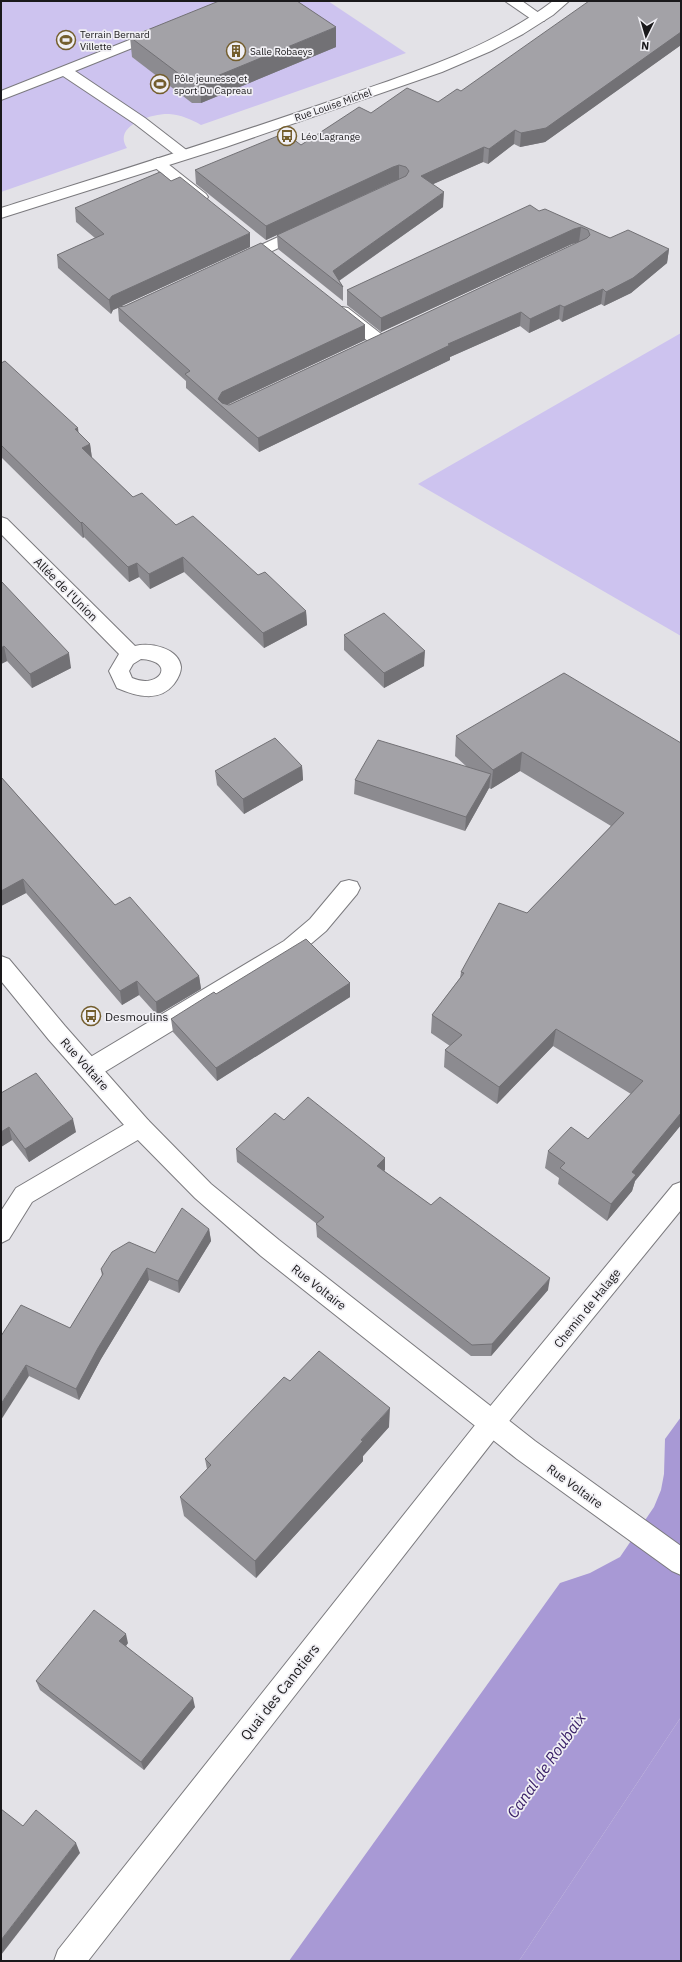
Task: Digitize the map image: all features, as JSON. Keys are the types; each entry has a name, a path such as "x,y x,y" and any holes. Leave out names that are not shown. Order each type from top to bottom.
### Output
{"street":[{"path":"512,1 539,18"},
{"name":"Rue Louise Michel","path":"1,213 184,155 454,62 517,32 562,1"},
{"path":"1,96 171,27"},
{"path":"64,70 140,121 184,155"},
{"path":"158,163 211,206"},
{"path":"229,265 321,222"},
{"path":"331,302 379,341"},
{"name":"Allée de l'Union","path":"1,523 132,655"},
{"path":"90,1069 292,947 318,925 349,888"},
{"name":"Rue Voltaire","path":"1,965 140,1127 203,1191 265,1244 526,1450 681,1562"},
{"path":"1,1232 24,1196 140,1127"},
{"name":"Chemin de Halage","path":"492,1423 681,1192"},
{"name":"Quai des Canotiers","path":"69,1961 492,1423"}],"shaded area":[{"name":"Pôle jeunesse et sport Du Capreau","path":"1,1 328,1 406,53 201,125 178,115 169,114 162,114 144,119 129,127 125,133 124,140 127,148 1,192"},
{"path":"681,333 681,636 418,484"},
{"path":"681,1717 681,1961 519,1961"}],"water":[{"name":"Canal de Roubaix","path":"681,1417 681,1717 519,1961 289,1961 560,1583 590,1573 620,1557 654,1507 661,1490 664,1474 665,1439"}],"building":[{"name":"Salle Robaeys","path":"219,1 297,1 336,27 200,83 191,83 130,37"},
{"path":"589,1 681,1 681,32 546,128 521,133 515,130 489,149 484,147 421,176 444,192 333,271 343,287 277,235 406,176 409,171 406,167 399,165 393,167 266,226 195,170 285,133 301,145 359,107 371,113 407,88 438,102 457,89 461,91"},
{"path":"160,172 171,181 180,177 250,233 112,296 109,300 57,255 104,234 75,208"},
{"path":"530,205 539,211 545,209 610,238 628,230 669,249 633,278 606,292 603,289 564,307 560,305 530,319 521,312 448,344 450,345 258,438 185,374 190,371 118,307 125,306 261,243 365,325 222,392 218,399 222,403 229,405 587,238 590,235 588,230 581,227 574,229 381,318 347,290"},
{"path":"5,361 78,428 75,429 90,444 82,448 133,497 142,493 176,525 193,516 258,575 265,572 306,611 263,633 183,557 149,574 137,563 128,567 1,445 1,363"},
{"path":"1,581 69,653 30,674 4,646 1,648"},
{"path":"384,613 425,651 384,673 344,635"},
{"path":"564,673 681,743 681,1113 632,1172 636,1175 611,1204 560,1168 565,1163 548,1151 571,1127 588,1139 643,1081 556,1029 499,1087 445,1050 462,1035 432,1015 464,973 461,972 499,903 527,913 624,813 522,752 493,770 456,736"},
{"path":"275,738 302,766 243,799 215,771"},
{"path":"378,740 491,774 466,817 355,780"},
{"path":"1,777 115,905 130,897 199,976 156,1002 137,981 120,991 23,879 1,891"},
{"path":"306,939 350,983 216,1068 171,1019 214,992 216,994"},
{"path":"36,1073 73,1119 25,1149 9,1127 1,1132 1,1093"},
{"path":"308,1097 385,1158 377,1166 431,1205 440,1197 550,1278 492,1344 472,1345 316,1224 324,1217 236,1149 275,1113 284,1120"},
{"path":"182,1208 209,1229 178,1281 147,1268 98,1348 76,1389 26,1365 1,1404 1,1336 21,1305 70,1328 103,1274 101,1269 112,1252 129,1242 155,1253"},
{"path":"319,1351 390,1408 361,1440 363,1441 255,1561 180,1497 211,1465 205,1459 284,1377 290,1381"},
{"path":"94,1610 126,1634 119,1641 193,1698 141,1762 36,1681"},
{"path":"1,1809 23,1826 36,1810 76,1843 1,1940"}],"place":[{"name":"Terrain Bernard Villette","path":"66,40"},
{"name":"Salle Robaeys","path":"236,51"},
{"name":"Pôle jeunesse et sport Du Capreau","path":"160,84"},
{"name":"Léo Lagrange","path":"287,136"},
{"name":"Desmoulins","path":"91,1016"}]}
